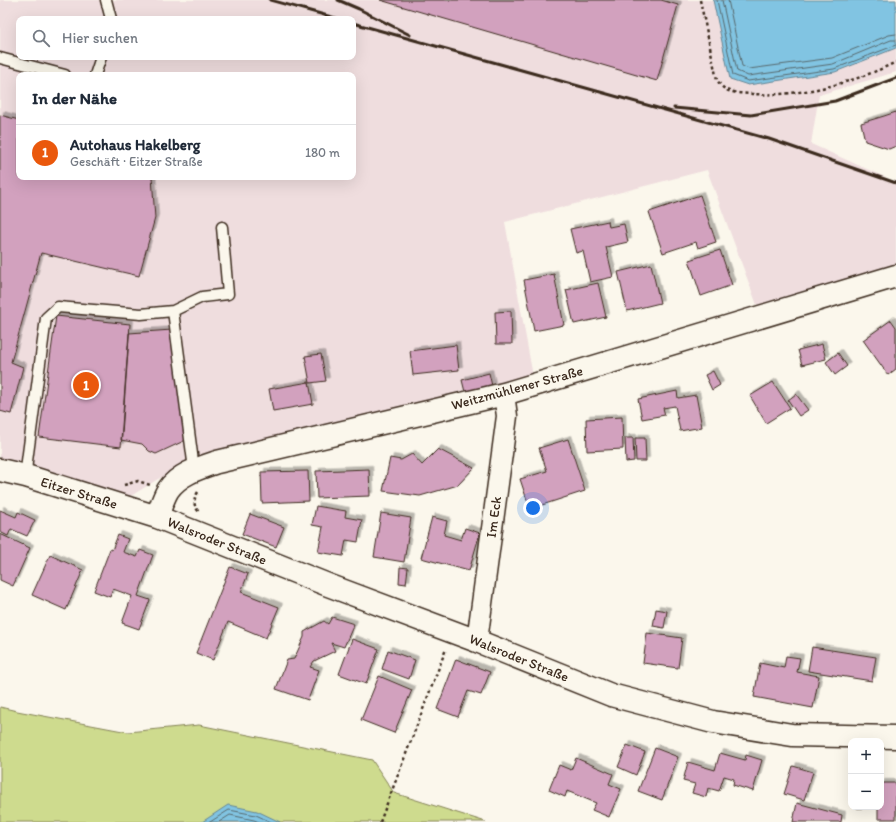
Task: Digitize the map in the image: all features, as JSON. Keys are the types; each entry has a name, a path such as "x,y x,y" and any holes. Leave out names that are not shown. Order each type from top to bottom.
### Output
{"main road":[{"name":"Weitzmühlener Straße","path":"157,517 168,490 178,480 194,469 217,462 504,394 896,276"},
{"name":"Eitzer Straße","path":"0,470 26,476 157,517"},
{"name":"Walsroder Straße","path":"157,517 328,585 477,640 611,695 713,722 792,735 896,737"}],"street":[{"name":"Im Eck","path":"477,640 508,416 504,394"}],"lane":[{"path":"106,0 110,16"},
{"path":"0,58 54,72"},
{"path":"96,72 100,60"},
{"path":"26,476 46,318 58,307 142,314 173,311 202,297 228,294 222,227"},
{"path":"173,311 194,469"}],"path":[{"path":"700,0 717,80 724,89 736,93 786,93 829,86 876,72 896,62"},
{"path":"380,822 453,632"}],"shaded area":[{"path":"0,0 896,0 896,72 819,95 811,144 896,182 896,264 757,305 707,170 505,222 534,382 178,470 158,479 131,496 0,464"}],"green space":[{"path":"0,707 128,732 199,725 372,760 394,793 486,822 0,822"}],"water":[{"path":"713,0 896,0 896,48 835,72 748,85 730,79"},
{"path":"228,805 257,811 280,822 202,822"}],"building":[{"path":"380,0 661,0 678,5 657,81"},
{"path":"896,112 896,146 889,149 865,141 861,123"},
{"path":"0,115 16,119 16,180 152,180 155,218 139,276 41,253 11,362 23,367 11,414 0,411"},
{"path":"700,195 716,242 698,248 696,242 663,253 649,212"},
{"path":"608,221 609,227 624,224 628,242 606,247 613,277 590,282 583,251 576,253 570,229"},
{"path":"720,250 732,285 701,296 689,260"},
{"path":"651,264 660,303 627,311 618,272"},
{"path":"554,274 564,325 534,331 524,280"},
{"path":"598,283 606,317 574,324 566,290"},
{"path":"511,311 512,344 496,344 495,312"},
{"path":"56,316 130,324 121,447 39,437"},
{"path":"891,320 896,327 896,369 888,375 863,340"},
{"path":"172,330 186,440 156,454 149,451 142,444 121,440 129,333"},
{"path":"822,344 826,359 802,365 798,350"},
{"path":"456,345 459,370 413,375 410,351"},
{"path":"838,353 847,366 835,375 826,362"},
{"path":"321,354 326,381 310,383 305,356"},
{"path":"713,371 720,385 712,390 705,375"},
{"path":"489,373 492,386 465,392 462,380"},
{"path":"309,382 313,404 273,411 269,389"},
{"path":"773,382 790,408 766,423 750,396"},
{"path":"677,391 678,398 696,395 702,427 680,431 675,406 663,408 665,415 642,419 638,399"},
{"path":"796,394 808,410 799,416 788,400"},
{"path":"622,417 623,449 587,451 586,419"},
{"path":"625,438 633,438 634,461 626,462"},
{"path":"635,438 645,438 646,461 636,461"},
{"path":"568,439 585,491 530,509 520,479 547,471 539,448"},
{"path":"438,449 474,468 458,485 420,496 383,491 390,458 401,460 412,454 422,465"},
{"path":"369,469 370,496 317,498 316,471"},
{"path":"308,471 309,501 262,503 261,472"},
{"path":"316,506 346,511 345,517 362,520 358,542 346,540 343,556 318,552 323,527 312,525"},
{"path":"0,510 16,517 18,512 35,520 27,536 11,529 8,536 0,532"},
{"path":"381,513 411,518 404,562 374,557"},
{"path":"250,514 284,527 276,547 242,534"},
{"path":"432,517 447,521 444,535 461,540 465,528 480,533 469,571 421,558"},
{"path":"0,534 30,548 13,586 0,580"},
{"path":"118,535 128,539 123,552 137,557 140,550 153,555 138,596 150,600 139,629 122,623 132,596 113,589 110,597 94,591 110,549 112,550"},
{"path":"50,555 83,570 66,610 32,595"},
{"path":"230,567 248,574 241,592 279,607 266,638 228,622 213,660 196,653"},
{"path":"400,567 408,568 406,584 399,583"},
{"path":"656,609 667,611 664,628 653,626"},
{"path":"332,617 354,624 344,647 331,643 335,651 314,661 310,667 319,670 308,700 276,689 287,660 294,659 304,637 304,632 324,621 328,624"},
{"path":"647,633 682,638 678,668 643,663"},
{"path":"352,639 379,649 366,684 339,674"},
{"path":"812,647 876,657 872,681 808,671"},
{"path":"388,650 415,660 409,679 382,669"},
{"path":"786,656 800,658 797,672 819,676 813,708 754,697 760,663 784,668"},
{"path":"456,659 490,672 481,695 468,691 458,717 437,709"},
{"path":"379,676 412,690 394,733 361,720"},
{"path":"627,745 645,752 636,775 618,767"},
{"path":"655,748 678,757 662,800 638,791"},
{"path":"720,753 745,760 746,755 762,760 753,791 733,785 734,779 724,776 719,791 708,788 706,797 692,793 695,784 683,781 688,762 715,770"},
{"path":"576,758 613,774 609,784 621,789 609,817 592,810 596,803 567,791 565,797 549,790 559,765 571,770"},
{"path":"793,766 813,772 804,800 784,794"},
{"path":"884,783 896,783 896,819 878,819 878,810 884,810"},
{"path":"797,803 842,815 841,822 793,822"}],"railway":[{"path":"270,0 328,16"},
{"path":"338,0 410,35"},
{"path":"356,24 769,139 896,183"},
{"path":"674,108 751,115 835,101 896,78"}],"place":[{"name":"Autohaus Hakelberg","path":"86,385"}]}
